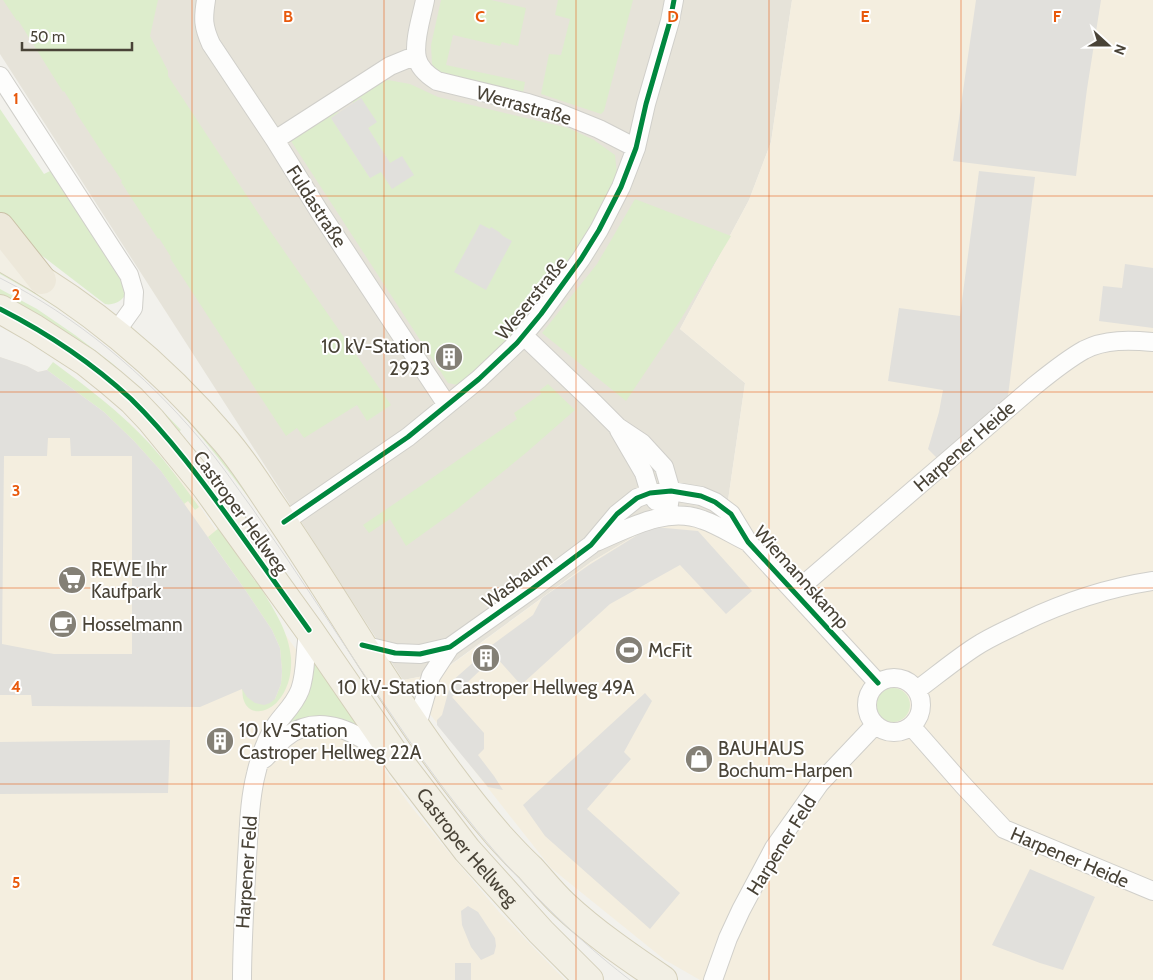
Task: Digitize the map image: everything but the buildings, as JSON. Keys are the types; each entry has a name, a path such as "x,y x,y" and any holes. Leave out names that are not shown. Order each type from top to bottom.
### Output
{"highway":[{"path":"0,227 42,280"}],"main road":[{"name":"Castroper Hellweg","path":"0,256 42,280 115,333 182,393 224,438 246,466 284,522 416,728 466,796 499,836 563,904 631,958 663,980"},
{"name":"Castroper Hellweg","path":"0,309 86,362 118,388 151,420 206,487 309,630 400,764 468,850 541,932 590,980"}],"street":[{"name":"Fuldastraße","path":"206,0 203,16 206,32 211,44 447,405"},
{"path":"275,140 390,66 407,59 417,58 416,46 425,0"},
{"name":"Weserstraße","path":"284,522 408,437 479,379 524,336 570,275 599,230 621,187 636,148 674,0"},
{"name":"Werrastraße","path":"417,58 422,69 430,77 444,84 528,103 558,112 636,148"},
{"path":"0,76 128,273 134,292 133,308 115,333"},
{"name":"Weserstraße","path":"524,336 618,427"},
{"name":"Harpener Heide","path":"795,592 1033,387 1064,364 1085,350 1105,343 1124,340 1153,342"},
{"path":"618,427 642,443 664,466 672,491 667,516"},
{"path":"618,427 644,473 650,493 667,516"},
{"name":"Wiemannskamp","path":"672,491 702,496 715,502 731,514 748,542 878,683"},
{"name":"Wasbaum","path":"416,728 431,676 450,647 532,589 591,544 617,514 637,498 650,493 672,491"},
{"name":"Wiemannskamp","path":"667,516 688,516 703,520 748,542"},
{"name":"Wasbaum","path":"591,544 627,528 667,516"},
{"path":"917,690 976,646 1046,611 1085,596 1125,585 1153,581"},
{"name":"Harpener Feld","path":"242,980 242,947 251,798 259,765 272,731 293,705 299,692 306,664 306,644 309,630"},
{"name":"Wasbaum","path":"362,646 395,653 420,654 450,647"},
{"path":"895,678 905,680 917,690 922,706 919,718 912,727 898,733 885,732 875,725 869,716 866,706 868,697 878,683 886,679 895,678"},
{"path":"259,765 287,736 306,726 322,725 348,731 374,745 400,764"},
{"name":"Harpener Feld","path":"713,980 728,938 774,848 820,784 875,725"},
{"name":"Harpener Heide","path":"912,727 1004,829 1153,891"}],"shaded area":[{"path":"0,0 792,0 771,142 749,200 680,329 745,383 723,535 660,521 591,562 439,673 403,680 0,54"},
{"path":"792,0 1153,0 1153,980 700,980 665,960 551,868 403,680 440,673 591,562 660,521 681,521 723,535 745,383 680,329 749,200 771,142"},
{"path":"976,0 1101,0 1076,176 953,161"},
{"path":"361,98 377,122 368,128 390,163 402,156 414,175 392,189 381,172 370,178 331,118"},
{"path":"979,171 1035,177 1008,396 937,458 928,449 939,412 943,390 888,381 899,308 960,316"},
{"path":"480,224 490,229 491,227 512,241 486,290 454,272"},
{"path":"1125,264 1153,268 1153,328 1099,321 1103,286 1122,288"},
{"path":"0,357 27,366 38,372 47,370 104,412 130,423 151,446 189,490 287,637 410,805 500,913 565,980 0,980"},
{"path":"0,357 27,366 38,372 47,370 104,412 161,471 272,630 280,648 282,671 281,684 275,699 264,705 255,703 247,697 242,689 200,707 32,706 31,695 0,695","holes":["48,438 70,438 71,456 132,456 132,654 54,654 2,644 4,456 47,456"]},
{"path":"654,527 698,531 752,591 726,614 680,565 610,604 521,685 488,648 533,615 542,598 589,565 647,529"},
{"path":"485,652 491,660 452,697 484,733 484,749 478,755 503,790 488,787 437,725 437,720 442,715 451,682"},
{"path":"645,693 652,701 624,752 631,759 587,809 680,893 650,929 545,836 523,805"},
{"path":"170,740 168,793 0,794 0,742"},
{"path":"1030,869 1095,897 1063,970 992,945"},
{"path":"468,906 478,912 495,938 494,954 481,960 471,947 462,925 461,911"},
{"path":"455,963 471,963 471,980 455,980"}],"green space":[{"path":"3,0 158,0 150,36 168,71 168,76 266,225 391,405 367,421 357,405 304,438 297,428 286,436 18,20"},
{"path":"441,0 491,0 526,8 518,46 502,42 500,46 453,35 446,65 525,82 523,93 440,75 432,64 431,45"},
{"path":"558,0 633,0 604,111 601,114 541,94 549,54 561,55 570,19 555,15"},
{"path":"388,80 410,84 438,97 568,128 594,140 615,155 617,174 589,233 547,291 508,339 458,385 448,383 291,141 325,115 339,112 331,118 370,178 381,171 392,189 390,163 368,128 376,122 361,98 353,103 353,96 376,81"},
{"path":"0,109 44,174 52,170 125,281 126,293 119,301 105,304 19,238 0,218"},
{"path":"635,199 731,236 681,319 626,401 542,333 597,264"},
{"path":"0,268 88,323 178,402 253,495 249,498 192,426 153,384 133,366 69,316 0,274"},
{"path":"0,289 37,309 113,364 181,430 177,433 0,300"},
{"path":"53,362 127,421 162,458 199,507 195,510 188,501 184,504 161,471 134,441 104,412 47,370"},
{"path":"548,384 575,410 527,452 456,510 406,546 390,519 369,533 363,525 517,419 514,413 541,394 540,390"},
{"path":"220,527 225,534 224,536 255,581 257,579 263,586 261,588 280,622 290,648 291,670 287,687 278,701 265,710 255,711 247,706 243,700 242,689 275,699 281,684 280,648 272,630 208,537"},
{"path":"315,659 364,729 283,731 311,662"},
{"path":"893,688 905,693 910,705 905,717 893,722 881,717 876,705 881,693"}],"tram line":[{"path":"0,278 56,310 108,348 156,391 200,439 252,508 407,738 458,807 495,852 545,906 593,950 630,980"}],"cycle path":[{"path":"284,522 408,437 479,379 517,343 541,314 581,259 599,230 621,187 636,148 674,0"},
{"path":"0,309 35,328 85,361 145,413 198,476 309,630"},
{"path":"362,645 395,653 420,654 450,647 591,545 617,514 637,498 650,493 671,491 701,496 715,502 731,514 748,542 878,683"}],"place":[{"name":"10 kV-Station 2923","path":"449,357"},
{"name":"REWE Ihr Kaufpark","path":"72,580"},
{"name":"Hosselmann","path":"63,624"},
{"name":"McFit","path":"629,650"},
{"name":"10 kV-Station Castroper Hellweg 49A","path":"486,658"},
{"name":"10 kV-Station Castroper Hellweg 22A","path":"220,741"},
{"name":"BAUHAUS Bochum-Harpen","path":"699,759"}]}
